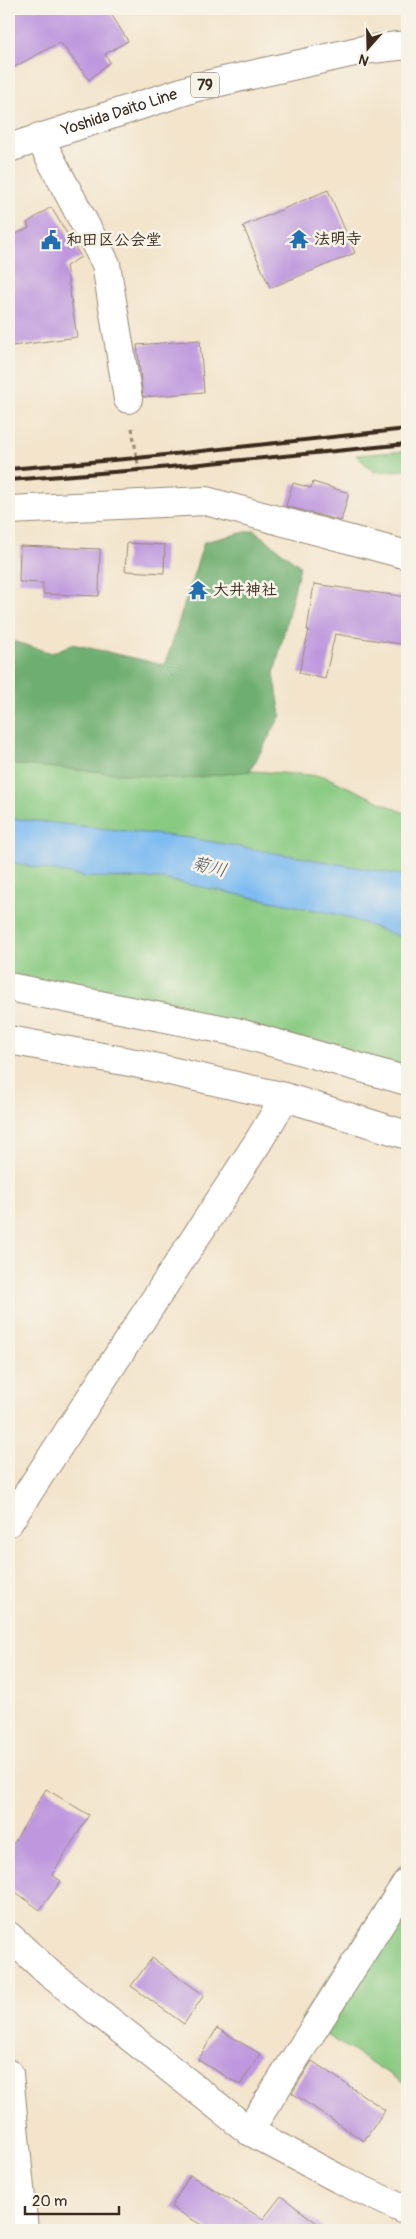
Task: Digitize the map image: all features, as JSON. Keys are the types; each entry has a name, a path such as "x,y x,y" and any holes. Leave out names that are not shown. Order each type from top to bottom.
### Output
{"street":[{"name":"Yoshida Daito Line","path":"18,140 197,87 363,50 407,45"},
{"path":"18,140 106,264 128,399"},
{"path":"9,510 206,501 407,555"},
{"path":"9,987 236,1032 407,1081"},
{"path":"9,1040 135,1062 285,1097 407,1135"},
{"path":"9,1522 258,1142 285,1097"},
{"path":"249,2131 407,1882"},
{"path":"9,1936 49,1973 249,2131 339,2179 407,2211"},
{"path":"9,2074 24,2230"}],"path":[{"path":"128,399 139,470 147,474"}],"green space":[{"path":"407,451 407,470 374,472 356,455"},
{"path":"254,530 300,566 274,674 281,715 250,771 182,779 9,764 9,640 52,653 72,644 165,665 204,542"},
{"path":"9,764 166,765 324,776 407,814 407,1090 9,987"},
{"path":"403,1864 407,1867 407,2085 301,2019"}],"water":[{"name":"菊川","path":"9,818 190,838 407,876 407,939 340,915 162,879 85,877 9,862"}],"building":[{"path":"9,9 108,9 128,41 105,54 110,62 89,80 60,42 9,70"},
{"name":"法明寺","path":"328,190 355,253 270,288 243,226"},
{"path":"51,207 81,257 66,266 77,337 12,346 9,325 9,237 29,228 27,223"},
{"path":"200,340 204,392 143,397 137,345"},
{"path":"313,482 349,493 341,521 286,506 293,483 311,488"},
{"path":"127,543 165,545 164,573 125,571"},
{"path":"20,546 100,549 99,596 43,594 43,583 19,582"},
{"path":"314,584 407,597 407,645 335,634 325,679 299,673 309,630 307,630"},
{"path":"46,1789 89,1815 52,1875 61,1881 40,1910 9,1887 9,1851"},
{"path":"152,1958 204,1995 184,2024 131,1986"},
{"path":"217,2028 260,2054 240,2085 198,2060"},
{"path":"312,2061 385,2110 364,2141 292,2093"},
{"path":"190,2175 263,2219 281,2196 326,2230 210,2230 171,2207"}],"railway":[{"path":"9,469 137,458 407,429"},
{"path":"9,480 139,470 407,444"}],"place":[{"name":"法明寺","path":"299,239"},
{"name":"和田区公会堂","path":"51,240"},
{"name":"大井神社","path":"198,590"}]}
